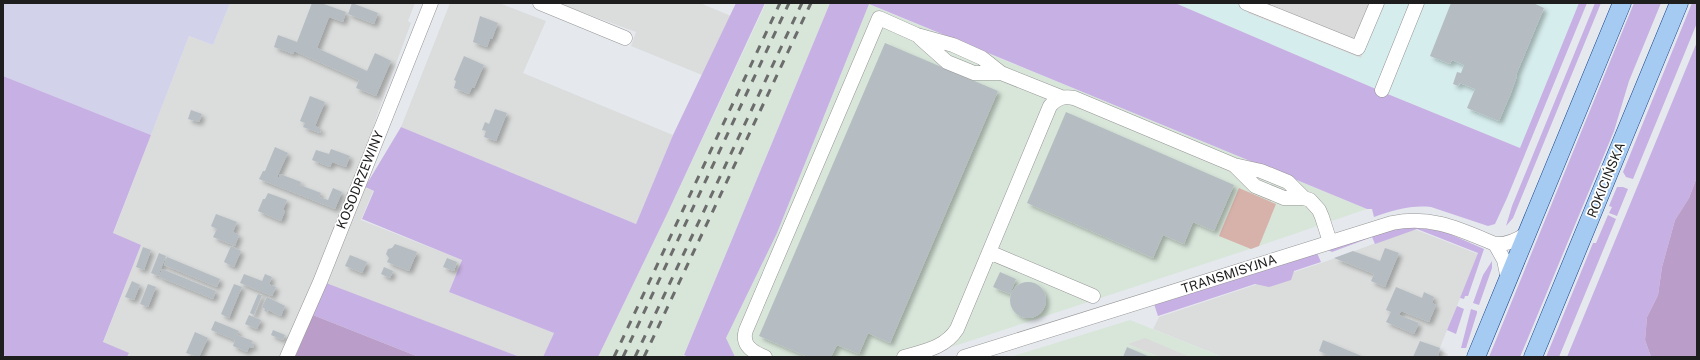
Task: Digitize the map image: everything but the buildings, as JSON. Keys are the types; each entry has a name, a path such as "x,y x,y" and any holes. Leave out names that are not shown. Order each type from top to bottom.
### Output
{"main road":[{"path":"1476,357 1622,3"},
{"name":"ROKICIŃSKA","path":"1533,357 1679,3"}],"street":[{"name":"KOSODRZEWINY","path":"287,357 320,282 431,3"},
{"path":"540,3 625,38"},
{"path":"1246,3 1358,48 1377,3"},
{"path":"1382,90 1415,3"},
{"path":"765,357 748,348 744,335 879,18 917,35 953,45 982,58 1001,73 1061,97 1074,98 1234,165 1255,186 1284,198 1304,198 1310,200 1319,210 1330,242"},
{"path":"904,357 943,345 951,338 957,329 1050,106 1054,101 1061,97"},
{"name":"TRANSMISYJNA","path":"964,357 1392,223 1413,220 1438,222 1495,244"},
{"path":"1495,244 1507,243 1526,234"},
{"path":"1495,244 1504,260 1508,279"},
{"path":"989,252 1093,296"}],"shaded area":[{"path":"3,3 230,3 213,45 189,36 151,135 3,76"},
{"path":"230,3 415,3 408,21 411,23 377,115 356,184 373,191 361,220 462,260 449,292 554,333 543,357 520,357 318,281 285,357 127,357 129,354 103,343 141,245 113,234 189,36 213,45"},
{"path":"450,3 499,3 546,21 523,73 673,135 636,224 401,127"},
{"path":"557,3 700,3 731,16 702,75 631,46 636,32"},
{"path":"736,3 765,3 668,212 598,357 543,357 554,333 449,292 462,260 362,219 374,191 365,187 401,127 636,224 673,135"},
{"path":"766,3 830,3 683,357 598,357 668,212"},
{"path":"830,3 1175,3 1390,95 1520,148 1579,3 1587,3 1507,198 1495,224 1488,226 1431,207 1402,209 1374,217 1372,209 1367,209 869,4 777,233 726,338 735,357 689,357 684,355"},
{"path":"1175,3 1579,3 1520,148 1390,95"},
{"path":"1252,3 1384,3 1361,58 1248,13"},
{"path":"1595,3 1601,3 1513,218 1506,226 1512,206"},
{"path":"1634,3 1661,3 1629,81 1614,131 1520,357 1489,357"},
{"path":"1692,3 1697,3 1697,23 1633,179 1626,177 1623,172"},
{"path":"869,4 1367,209 921,357 735,357 726,338 777,233"},
{"path":"1697,42 1697,177 1689,198 1675,220 1662,267 1658,295 1647,317 1645,340 1651,357 1567,357"},
{"path":"3,76 151,135 113,233 141,245 103,342 129,353 127,357 8,357 3,355"},
{"path":"1697,177 1697,357 1651,357 1645,340 1647,317 1658,295 1662,267 1675,220 1689,198"},
{"path":"1617,187 1628,189 1617,216 1609,213 1612,207 1609,206"},
{"path":"1239,188 1276,204 1259,246 1251,249 1219,236"},
{"path":"1608,215 1616,219 1559,357 1546,357 1593,243 1596,243"},
{"path":"1411,227 1443,231 1484,249 1468,296 1465,296 1464,299 1460,298 1478,253 1417,229 1375,244 1372,237 1332,252 1328,250 1391,230"},
{"path":"1414,229 1478,254 1439,350 1448,354 1447,357 1223,357 1153,329 1159,317 1327,261"},
{"path":"1317,253 1321,262 1294,271 1291,280 1269,287 1255,284 1158,316 1154,304"},
{"path":"1492,261 1492,268 1479,305 1473,303 1483,275"},
{"path":"326,283 520,357 419,357 313,315"},
{"path":"1457,306 1464,309 1456,334 1447,330"},
{"path":"1471,309 1477,311 1477,313 1466,348 1461,348"},
{"path":"313,315 419,357 295,357"},
{"path":"1130,320 1223,357 1010,357"},
{"path":"1145,338 1190,357 1160,357 1128,344"}],"railway":[{"path":"614,357 780,3"},
{"path":"623,357 789,3"},
{"path":"635,357 802,3"},
{"path":"644,357 811,3"}]}
